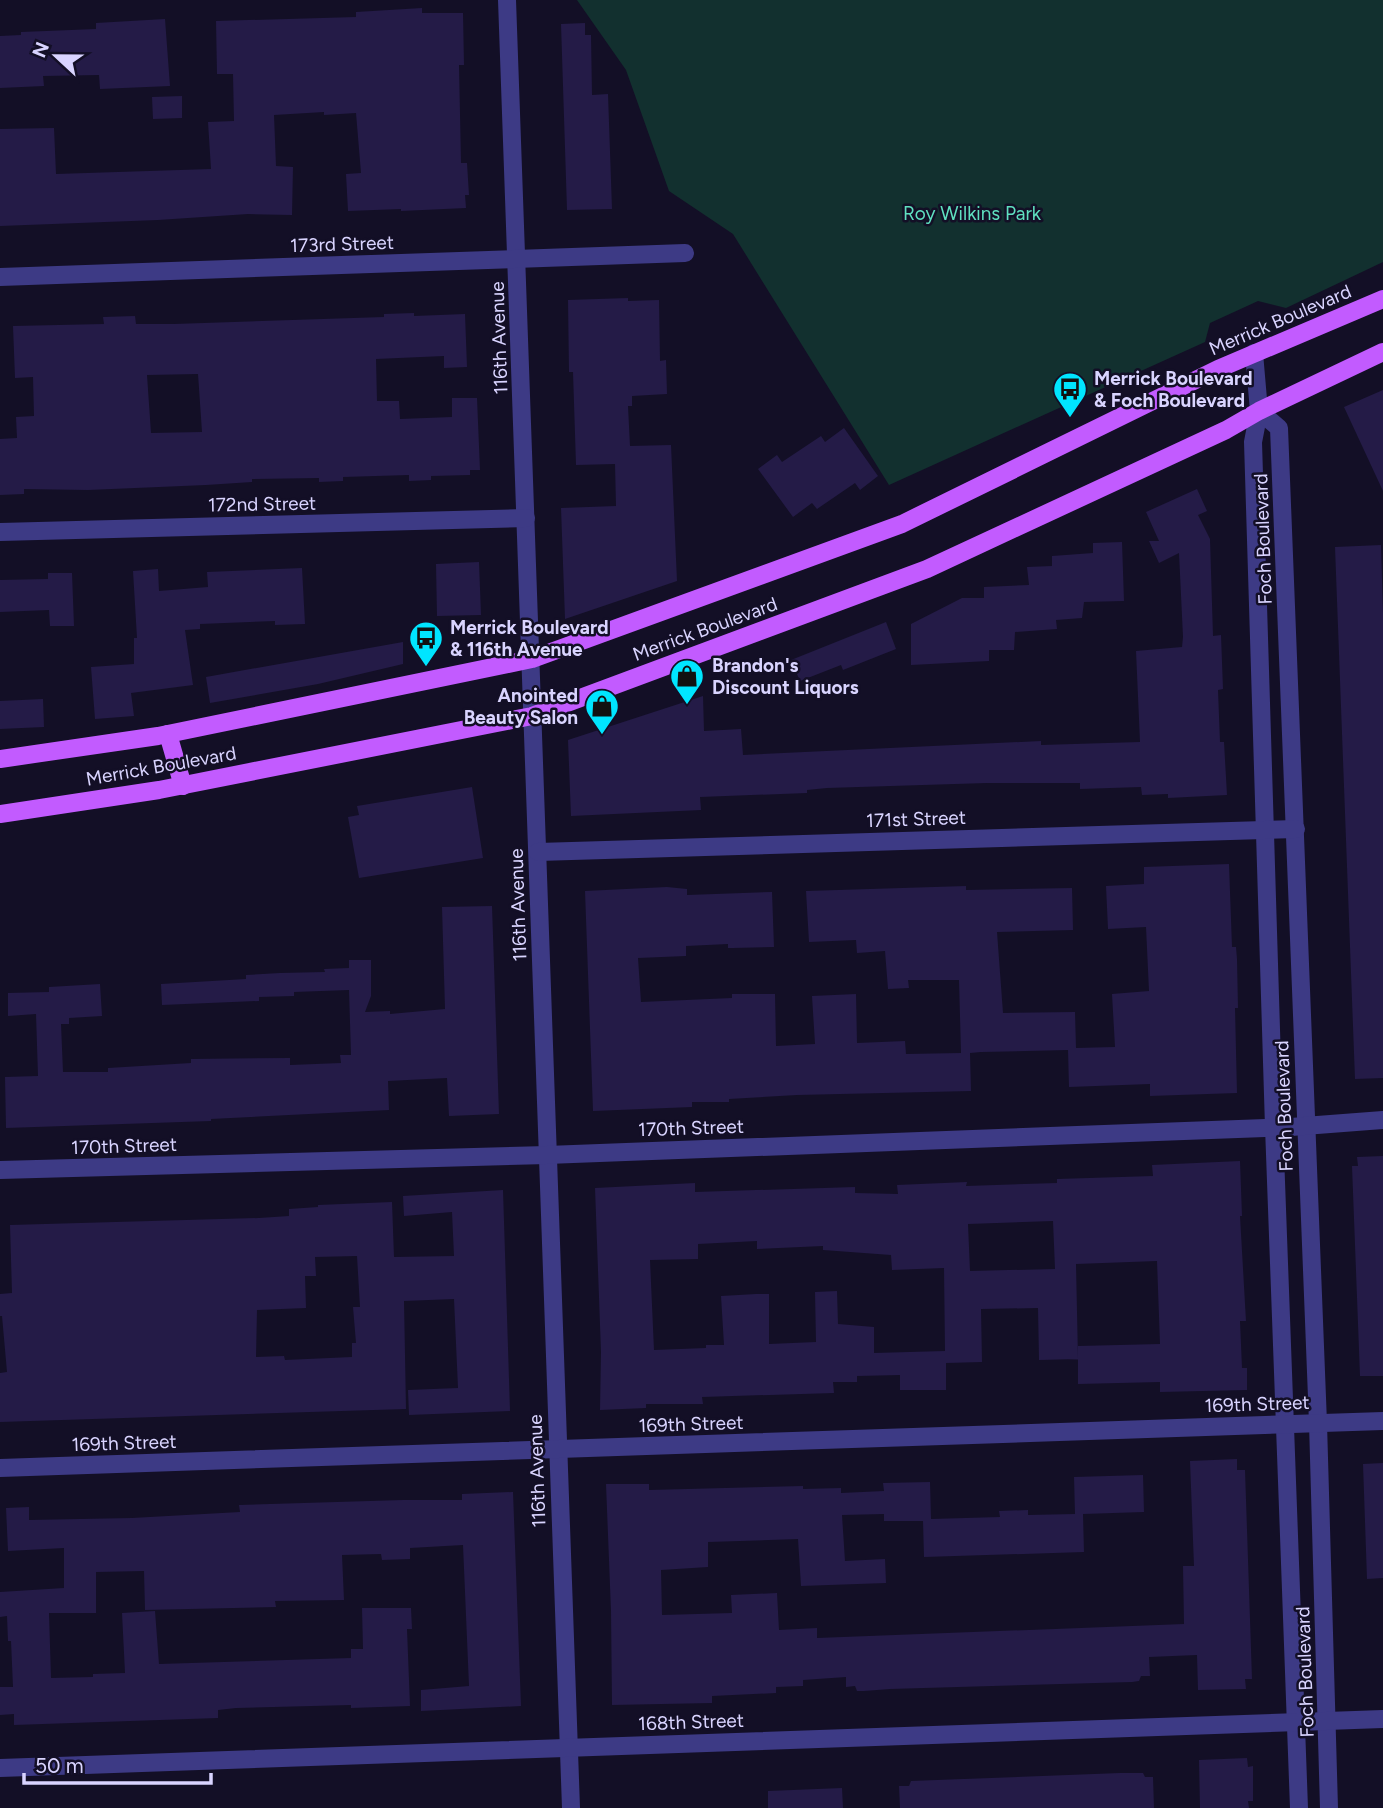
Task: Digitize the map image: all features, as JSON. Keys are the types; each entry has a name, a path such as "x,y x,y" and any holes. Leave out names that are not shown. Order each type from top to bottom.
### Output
{"main road":[{"name":"Merrick Boulevard","path":"0,759 168,734 532,659 902,524 1254,353 1383,299"},
{"name":"Merrick Boulevard","path":"0,814 183,786 532,716 927,569 1226,430 1259,411 1383,352"},
{"path":"168,734 183,786"}],"street":[{"name":"116th Avenue","path":"507,0 571,1808"},
{"name":"173rd Street","path":"0,277 685,253"},
{"name":"Foch Boulevard","path":"1254,353 1259,411 1253,442 1274,1127 1299,1808"},
{"name":"Foch Boulevard","path":"1259,411 1279,428 1318,1423 1329,1808"},
{"name":"172nd Street","path":"0,532 526,518"},
{"name":"171st Street","path":"538,852 1296,829"},
{"name":"170th Street","path":"0,1170 547,1155 1274,1127 1383,1120"},
{"name":"169th Street","path":"0,1468 1383,1421"},
{"name":"168th Street","path":"0,1768 1383,1719"}],"green space":[{"name":"Roy Wilkins Park","path":"577,0 1383,0 1383,262 1286,308 1258,301 1210,323 1205,342 889,485 733,234 669,191 626,70"}],"building":[{"path":"422,8 422,13 463,13 464,65 459,65 461,163 467,163 469,195 465,195 466,208 348,211 346,174 361,173 356,113 324,115 324,112 274,115 276,166 293,167 292,215 248,214 0,226 0,129 54,128 56,174 211,169 208,122 234,121 233,74 217,74 216,21 356,17 356,12"},
{"path":"165,19 170,86 100,89 99,75 43,76 44,86 0,88 0,36 21,35 21,32 96,29 96,23"},
{"path":"585,23 585,35 591,35 592,95 608,94 612,209 567,210 561,24"},
{"path":"182,96 182,118 153,119 152,97"},
{"path":"628,298 628,301 659,300 660,361 666,360 667,394 632,396 632,406 628,406 630,446 671,445 677,581 565,619 561,508 616,506 615,464 576,465 573,372 569,372 568,300"},
{"path":"384,314 465,314 467,367 444,368 444,356 376,359 377,401 399,401 400,419 452,417 452,398 477,398 480,470 470,470 470,475 431,476 431,480 409,481 409,475 343,477 343,481 319,482 319,478 252,479 252,482 206,485 88,490 24,489 24,494 0,495 0,439 17,438 16,417 34,416 33,377 15,378 13,326 104,324 103,317 135,316 136,324 174,324 384,317","holes":["198,374 202,432 151,433 147,375"]},
{"path":"1383,390 1383,491 1344,407"},
{"path":"844,428 878,476 860,490 855,483 817,509 812,503 793,517 758,469 777,455 782,462 821,436 825,442"},
{"path":"1197,489 1207,511 1198,515 1210,539 1213,636 1221,635 1223,689 1218,690 1220,742 1224,742 1227,795 1168,798 1168,794 1142,795 1141,787 1080,789 1080,783 827,788 807,790 807,793 700,797 701,810 571,816 568,740 703,696 704,731 741,729 743,755 1041,741 1041,745 1140,742 1136,651 1182,647 1183,637 1179,553 1159,563 1149,541 1159,541 1146,512"},
{"path":"1122,542 1124,601 1084,602 1082,618 1056,620 1057,629 1015,632 1014,650 989,650 989,661 911,665 911,624 962,598 984,598 984,587 1029,585 1027,567 1052,566 1052,556 1093,553 1093,543"},
{"path":"1381,545 1383,1078 1355,1079 1335,547"},
{"path":"479,562 481,615 437,616 436,564"},
{"path":"302,568 305,624 275,625 275,621 200,624 200,629 185,630 193,685 131,693 134,716 95,719 91,667 134,664 134,638 137,638 133,571 158,569 159,591 208,587 207,572"},
{"path":"48,573 72,573 74,626 50,626 49,610 0,612 0,580 48,579"},
{"path":"886,622 896,649 843,670 841,665 800,681 791,660"},
{"path":"403,642 403,664 318,684 210,703 206,677"},
{"path":"43,699 44,727 0,729 0,701"},
{"path":"472,787 483,858 359,878 348,817 359,815 357,806"},
{"path":"1229,864 1232,947 1236,947 1237,959 1237,1093 1150,1096 1150,1084 1069,1087 1068,1050 981,1052 970,1053 971,1091 797,1095 729,1099 729,1102 692,1102 692,1107 593,1111 585,891 667,887 687,889 687,895 772,892 774,947 728,948 728,944 686,946 686,956 638,958 641,1002 732,998 732,994 775,994 776,1046 815,1044 812,996 856,994 857,1043 905,1041 906,1054 961,1053 959,980 908,980 909,988 888,989 885,951 857,953 856,940 809,942 806,891 966,886 966,890 1072,888 1073,930 997,932 1003,1013 1075,1012 1076,1048 1115,1047 1112,994 1149,991 1146,927 1108,929 1106,886 1144,884 1144,867"},
{"path":"492,906 499,1114 449,1116 447,1078 388,1081 389,1110 211,1121 6,1128 5,1077 38,1076 36,1014 8,1016 8,993 49,992 49,987 100,984 102,1016 69,1018 69,1024 61,1024 63,1072 108,1072 108,1068 191,1063 191,1059 290,1058 290,1065 341,1063 340,1055 351,1055 349,990 294,992 294,996 259,997 259,1001 162,1005 161,984 246,979 246,975 325,972 324,969 349,968 349,960 371,960 371,996 365,1012 390,1011 390,1014 445,1009 442,907"},
{"path":"1383,1156 1383,1376 1360,1376 1352,1166 1358,1166 1357,1157"},
{"path":"1240,1161 1246,1321 1240,1321 1242,1368 1247,1368 1247,1390 1160,1392 1160,1382 1078,1384 1078,1359 1039,1360 1038,1308 981,1309 982,1362 946,1363 946,1390 900,1390 900,1375 857,1376 857,1382 833,1382 834,1393 702,1397 703,1404 646,1404 646,1408 600,1410 601,1352 595,1188 695,1183 695,1192 855,1187 855,1193 898,1194 897,1185 967,1182 966,1186 1057,1183 1057,1179 1153,1176 1152,1165","holes":["1053,1221 1055,1269 970,1271 968,1224","757,1241 757,1249 823,1246 823,1250 891,1255 892,1270 944,1268 945,1351 874,1353 874,1327 838,1324 837,1291 815,1292 816,1342 769,1344 769,1294 756,1294 721,1296 724,1345 654,1350 650,1260 698,1259 698,1244","1157,1261 1160,1344 1078,1346 1078,1359 1076,1264"]},
{"path":"503,1190 510,1411 409,1415 408,1390 458,1388 454,1299 404,1301 406,1409 0,1422 0,1373 7,1372 0,1294 12,1293 10,1225 259,1218 289,1216 289,1209 318,1205 392,1202 394,1257 454,1256 452,1212 404,1216 403,1196","holes":["357,1256 360,1307 353,1307 356,1343 352,1343 352,1357 285,1360 284,1356 256,1357 257,1310 306,1308 305,1276 316,1276 315,1257"]},
{"path":"1237,1459 1237,1470 1245,1470 1252,1679 1245,1679 1246,1689 1198,1690 1197,1655 1149,1657 1150,1676 1141,1676 1139,1681 1132,1682 857,1691 855,1686 846,1687 846,1677 803,1680 803,1686 776,1687 776,1693 712,1696 712,1703 612,1705 606,1484 649,1484 649,1490 803,1486 803,1489 841,1488 841,1493 884,1491 883,1483 930,1482 931,1519 1000,1517 999,1511 1028,1510 1028,1515 1075,1514 1074,1477 1143,1475 1144,1512 1083,1514 1084,1552 924,1557 923,1521 884,1521 884,1514 842,1515 845,1561 885,1559 886,1583 801,1586 798,1539 708,1542 708,1567 661,1570 662,1615 732,1613 731,1595 777,1593 779,1630 817,1628 817,1638 1184,1624 1183,1566 1194,1566 1190,1461"},
{"path":"1383,1463 1383,1578 1367,1579 1363,1464"},
{"path":"513,1492 521,1706 421,1711 421,1690 469,1686 463,1545 410,1548 410,1559 382,1560 381,1554 342,1555 344,1600 275,1601 276,1607 145,1610 144,1571 96,1572 96,1613 49,1613 51,1678 125,1673 122,1613 155,1611 159,1664 351,1658 351,1649 363,1649 362,1608 411,1608 412,1629 407,1629 410,1706 236,1708 218,1710 218,1718 14,1725 14,1714 0,1715 0,1687 13,1687 11,1641 8,1641 7,1616 0,1617 0,1592 64,1588 64,1548 8,1551 6,1508 29,1507 29,1520 132,1518 240,1512 239,1505 462,1500 462,1494"},
{"path":"1247,1758 1248,1767 1253,1766 1253,1801 1248,1801 1249,1808 1200,1808 1199,1760"},
{"path":"1143,1773 1145,1777 1153,1777 1154,1808 900,1808 899,1786 909,1786 911,1781"},
{"path":"842,1788 843,1808 768,1808 768,1791"}],"place":[{"name":"Merrick Boulevard & Foch Boulevard","path":"1070,419"},
{"name":"Merrick Boulevard & 116th Avenue","path":"426,668"},
{"name":"Brandon's Discount Liquors","path":"687,706"},
{"name":"Anointed Beauty Salon","path":"602,736"}]}
